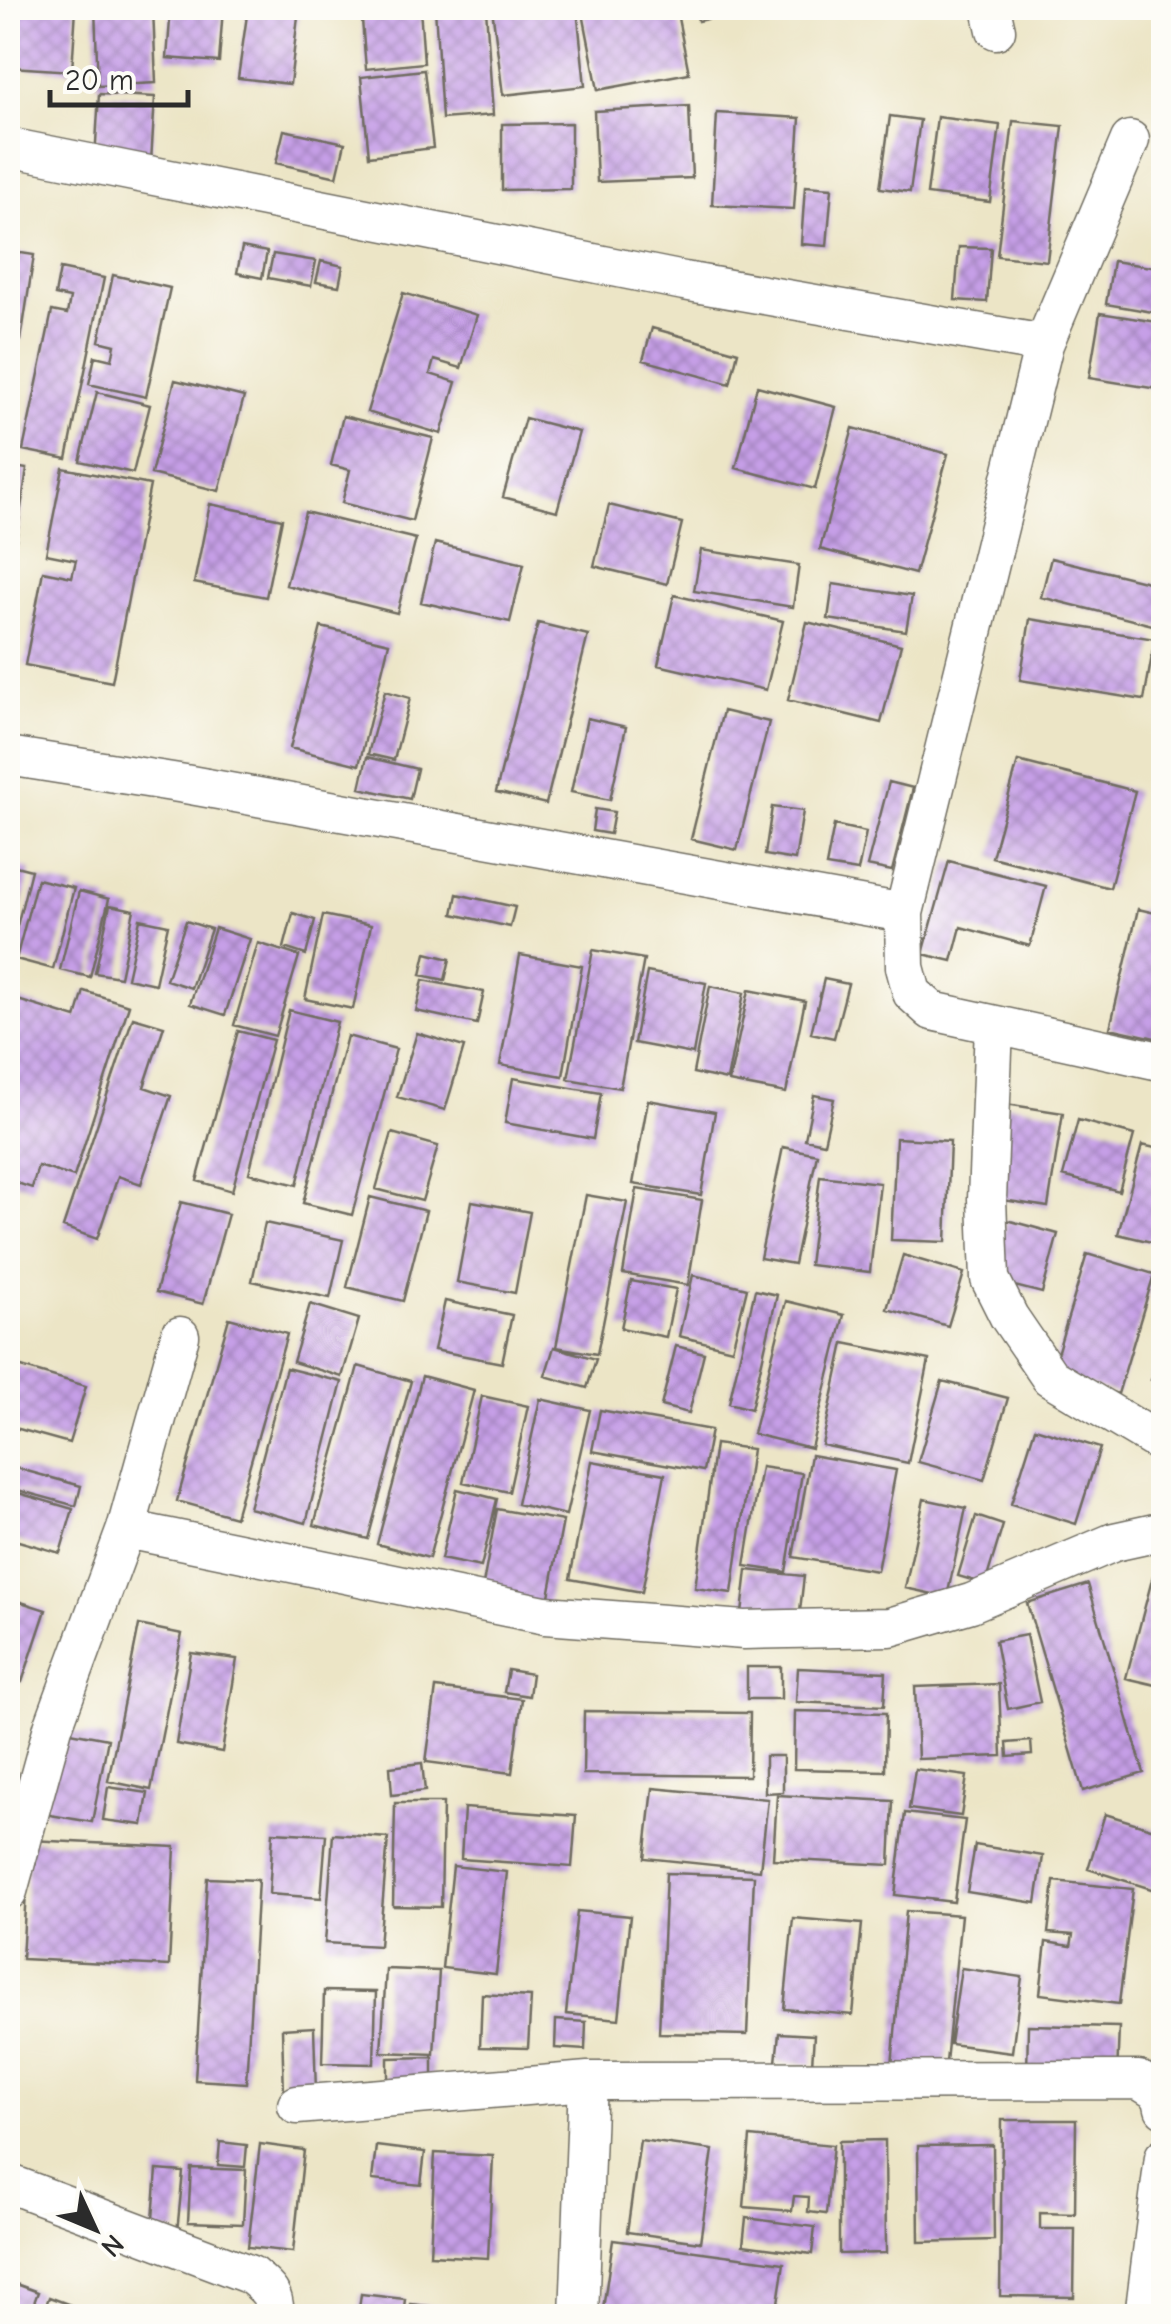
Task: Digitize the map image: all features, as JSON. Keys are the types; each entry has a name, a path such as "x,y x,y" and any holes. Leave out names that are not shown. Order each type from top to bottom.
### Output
{"street":[{"path":"1130,140 1044,344 904,914 906,967 912,992 932,1011 1164,1062"},
{"path":"8,147 684,281 1044,344"},
{"path":"8,756 904,914"},
{"path":"994,1026 987,1200 990,1279 1009,1317 1050,1377 1164,1445"},
{"path":"8,1891 53,1727 126,1529 180,1336"},
{"path":"126,1529 545,1615 744,1630 890,1627 970,1603 1114,1542 1164,1530"},
{"path":"297,2105 588,2082 1139,2080 1161,2094 1164,2108"},
{"path":"580,2316 588,2082"},
{"path":"1144,2316 1164,2157"},
{"path":"8,2183 251,2275 270,2290 274,2316"}],"building":[{"path":"15,8 76,8 72,71 11,67"},
{"path":"95,8 153,8 156,83 98,86"},
{"path":"171,8 223,8 219,62 167,58"},
{"path":"248,8 299,8 290,84 238,78"},
{"path":"361,8 420,8 424,63 366,69"},
{"path":"435,8 486,8 493,115 442,119"},
{"path":"492,8 577,8 585,86 503,95"},
{"path":"582,8 676,8 689,73 598,90"},
{"path":"695,8 752,8 753,9 698,21"},
{"path":"424,70 433,148 369,156 361,77"},
{"path":"99,94 155,97 151,162 95,159"},
{"path":"689,106 692,178 597,182 594,111"},
{"path":"717,113 800,118 794,209 712,205"},
{"path":"890,116 920,120 910,192 880,188"},
{"path":"937,117 1000,125 990,202 927,194"},
{"path":"1013,121 1063,126 1047,261 997,256"},
{"path":"571,123 571,189 502,190 502,124"},
{"path":"284,130 345,143 337,177 276,163"},
{"path":"805,186 832,188 827,246 801,244"},
{"path":"242,247 267,252 262,278 237,273"},
{"path":"959,247 991,248 987,302 955,300"},
{"path":"8,251 34,255 21,340 8,338"},
{"path":"273,254 316,261 311,286 268,278"},
{"path":"321,261 343,266 339,286 316,282"},
{"path":"1113,261 1164,269 1164,314 1106,304"},
{"path":"60,269 104,278 67,459 23,450 52,311 67,314 70,298 55,295"},
{"path":"113,275 170,288 146,397 89,384 95,356 112,360 115,345 99,341"},
{"path":"403,293 477,315 461,368 434,360 430,374 456,382 441,434 367,412"},
{"path":"1100,313 1164,323 1164,390 1089,378"},
{"path":"652,328 738,352 730,384 643,360"},
{"path":"175,380 244,397 219,491 151,474"},
{"path":"757,386 836,407 815,489 736,468"},
{"path":"97,392 150,405 133,473 80,461"},
{"path":"343,416 433,438 412,521 342,503 350,470 331,465"},
{"path":"525,418 579,432 557,511 503,497"},
{"path":"853,428 948,454 915,574 820,549"},
{"path":"8,466 27,469 10,579 8,578"},
{"path":"63,468 150,485 112,682 25,665 43,571 72,577 76,560 46,554"},
{"path":"210,504 282,519 266,597 194,583"},
{"path":"609,505 682,523 667,584 594,566"},
{"path":"305,512 416,539 397,613 286,585"},
{"path":"435,543 524,564 510,622 421,602"},
{"path":"701,550 799,565 793,607 694,591"},
{"path":"1051,558 1164,586 1164,628 1041,597"},
{"path":"833,584 912,596 906,631 828,619"},
{"path":"674,595 783,621 766,690 658,665"},
{"path":"1030,619 1155,639 1144,700 1020,680"},
{"path":"807,622 901,645 881,723 788,700"},
{"path":"538,623 588,635 546,804 496,792"},
{"path":"321,627 389,643 359,765 290,748"},
{"path":"385,691 410,698 394,760 368,754"},
{"path":"723,711 769,722 737,850 691,839"},
{"path":"587,718 626,727 610,800 571,792"},
{"path":"367,757 417,769 410,799 360,788"},
{"path":"1018,761 1135,791 1110,888 992,857"},
{"path":"889,782 913,788 892,871 867,866"},
{"path":"772,807 803,811 795,860 765,855"},
{"path":"595,809 614,812 610,834 592,831"},
{"path":"834,825 866,832 858,871 826,866"},
{"path":"949,861 1046,886 1030,946 961,927 952,961 923,954"},
{"path":"8,864 31,870 13,942 8,941"},
{"path":"37,879 74,888 53,969 16,959"},
{"path":"79,891 109,899 90,977 60,970"},
{"path":"457,894 515,907 510,927 453,914"},
{"path":"110,905 134,910 120,977 95,973"},
{"path":"1138,909 1164,915 1164,1040 1110,1028"},
{"path":"293,913 315,920 306,955 284,948"},
{"path":"323,915 371,925 353,1009 305,999"},
{"path":"140,919 168,925 155,984 127,978"},
{"path":"186,921 211,929 191,988 166,980"},
{"path":"215,928 250,939 225,1015 190,1004"},
{"path":"258,943 299,956 275,1036 234,1025"},
{"path":"593,950 644,959 620,1088 568,1079"},
{"path":"426,953 450,959 445,980 421,975"},
{"path":"520,955 582,966 563,1076 500,1065"},
{"path":"647,972 706,983 693,1054 634,1043"},
{"path":"824,979 848,984 834,1038 811,1033"},
{"path":"423,980 484,992 477,1024 416,1011"},
{"path":"710,986 744,993 727,1080 693,1073"},
{"path":"749,990 805,1001 786,1093 729,1082"},
{"path":"84,991 129,1005 74,1177 38,1166 32,1188 8,1180 8,997 76,1018"},
{"path":"289,1010 337,1022 297,1185 249,1173"},
{"path":"133,1017 164,1026 144,1087 171,1096 141,1184 118,1176 97,1239 63,1227"},
{"path":"238,1031 273,1040 232,1191 197,1181"},
{"path":"417,1033 464,1047 445,1110 397,1097"},
{"path":"347,1036 396,1049 352,1215 303,1203"},
{"path":"513,1078 601,1093 593,1139 505,1123"},
{"path":"814,1095 834,1099 824,1143 805,1139"},
{"path":"648,1100 715,1112 701,1195 633,1184"},
{"path":"1006,1104 1063,1113 1048,1207 990,1198"},
{"path":"1078,1120 1134,1135 1119,1191 1063,1176"},
{"path":"392,1133 438,1146 422,1201 376,1189"},
{"path":"896,1138 950,1141 946,1242 891,1240"},
{"path":"1142,1145 1164,1150 1164,1245 1118,1234"},
{"path":"783,1147 817,1154 794,1264 760,1258"},
{"path":"820,1176 880,1183 870,1272 809,1265"},
{"path":"637,1189 702,1200 688,1285 623,1274"},
{"path":"586,1195 627,1202 597,1354 556,1347"},
{"path":"370,1197 426,1211 403,1301 347,1287"},
{"path":"472,1201 530,1212 515,1293 457,1282"},
{"path":"181,1202 228,1214 203,1304 156,1292"},
{"path":"1007,1220 1058,1234 1042,1293 991,1280"},
{"path":"265,1223 343,1240 330,1298 252,1281"},
{"path":"1087,1254 1154,1274 1118,1394 1051,1374"},
{"path":"903,1255 964,1273 948,1326 887,1309"},
{"path":"693,1275 747,1288 732,1349 679,1336"},
{"path":"631,1281 676,1289 666,1337 621,1328"},
{"path":"755,1290 777,1295 751,1409 729,1403"},
{"path":"445,1301 512,1315 502,1363 434,1350"},
{"path":"786,1301 844,1315 811,1448 753,1434"},
{"path":"310,1304 359,1319 342,1377 293,1362"},
{"path":"229,1318 287,1334 235,1517 177,1501"},
{"path":"844,1343 929,1360 908,1463 822,1445"},
{"path":"676,1346 704,1353 689,1413 661,1406"},
{"path":"554,1347 596,1359 587,1388 545,1376"},
{"path":"1164,1347 1164,1384 1151,1380"},
{"path":"8,1363 86,1386 69,1443 8,1426"},
{"path":"358,1366 411,1381 368,1539 314,1525"},
{"path":"286,1368 342,1382 306,1523 249,1508"},
{"path":"422,1376 474,1390 429,1558 377,1544"},
{"path":"942,1381 1008,1398 984,1480 918,1462"},
{"path":"482,1396 528,1406 509,1492 463,1482"},
{"path":"540,1399 590,1410 566,1515 517,1504"},
{"path":"600,1410 711,1430 703,1471 592,1451"},
{"path":"1035,1428 1100,1448 1076,1524 1011,1504"},
{"path":"715,1444 752,1449 732,1593 695,1588"},
{"path":"811,1455 896,1470 877,1571 793,1557"},
{"path":"592,1461 665,1474 642,1592 570,1579"},
{"path":"761,1467 802,1473 786,1572 745,1566"},
{"path":"16,1468 81,1486 76,1506 10,1488"},
{"path":"457,1489 497,1499 481,1567 441,1559"},
{"path":"8,1490 73,1509 60,1553 8,1538"},
{"path":"924,1499 966,1508 947,1597 905,1588"},
{"path":"497,1509 563,1521 547,1607 481,1595"},
{"path":"976,1516 1003,1525 985,1584 958,1576"},
{"path":"1155,1568 1164,1571 1164,1672 1160,1686 1126,1678"},
{"path":"747,1570 804,1576 798,1628 741,1622"},
{"path":"1088,1584 1144,1773 1083,1791 1027,1603"},
{"path":"21,1602 46,1610 22,1682 8,1678 8,1643"},
{"path":"139,1625 182,1634 151,1790 108,1781"},
{"path":"1026,1635 1040,1702 1008,1709 995,1641"},
{"path":"191,1653 237,1659 222,1752 176,1744"},
{"path":"747,1667 781,1667 781,1699 747,1699"},
{"path":"798,1668 886,1672 884,1706 796,1702"},
{"path":"508,1670 532,1674 529,1696 504,1692"},
{"path":"999,1684 1002,1756 918,1759 915,1687"},
{"path":"436,1688 522,1699 512,1773 426,1762"},
{"path":"584,1711 750,1713 749,1776 583,1774"},
{"path":"795,1711 886,1713 885,1771 794,1769"},
{"path":"60,1730 108,1739 92,1822 44,1814"},
{"path":"1031,1741 1032,1755 1008,1757 1007,1743"},
{"path":"765,1756 783,1756 783,1792 765,1793"},
{"path":"422,1763 425,1791 392,1795 390,1767"},
{"path":"915,1769 967,1776 961,1816 909,1809"},
{"path":"108,1787 148,1793 143,1825 103,1820"},
{"path":"653,1788 768,1799 760,1870 645,1858"},
{"path":"777,1795 893,1801 890,1865 773,1859"},
{"path":"395,1803 443,1803 441,1907 393,1906"},
{"path":"464,1808 576,1816 572,1867 461,1859"},
{"path":"905,1813 965,1820 954,1902 895,1895"},
{"path":"1105,1814 1164,1832 1164,1893 1088,1869"},
{"path":"273,1832 326,1835 321,1898 269,1894"},
{"path":"333,1834 388,1838 379,1946 325,1943"},
{"path":"29,1840 175,1847 169,1966 22,1959"},
{"path":"975,1845 1043,1856 1036,1903 967,1892"},
{"path":"453,1866 507,1872 496,1974 442,1968"},
{"path":"666,1873 754,1876 747,2035 659,2033"},
{"path":"207,1878 258,1880 246,2083 195,2080"},
{"path":"1054,1881 1133,1889 1119,2004 1040,1994 1046,1942 1071,1946 1073,1935 1048,1933"},
{"path":"577,1911 630,1916 619,2019 566,2014"},
{"path":"906,1911 961,1915 944,2082 891,2077"},
{"path":"793,1918 862,1924 853,2015 784,2009"},
{"path":"961,1968 1022,1977 1012,2052 950,2044"},
{"path":"386,1969 439,1971 434,2054 381,2052"},
{"path":"324,1991 376,1992 374,2064 322,2063"},
{"path":"482,1994 531,1997 528,2048 480,2047"},
{"path":"556,2020 586,2022 585,2050 555,2048"},
{"path":"1028,2025 1119,2027 1117,2076 1027,2074"},
{"path":"314,2027 316,2093 284,2094 282,2029"},
{"path":"779,2033 814,2035 812,2064 776,2062"},
{"path":"433,2057 433,2083 388,2083 388,2058"},
{"path":"1002,2120 1076,2120 1075,2214 1040,2213 1040,2229 1075,2229 1074,2297 1000,2296"},
{"path":"750,2137 833,2145 826,2214 808,2212 809,2197 794,2196 792,2211 744,2207"},
{"path":"640,2140 713,2150 700,2242 627,2232"},
{"path":"885,2140 886,2253 839,2254 839,2141"},
{"path":"220,2142 247,2145 245,2167 218,2165"},
{"path":"260,2144 304,2150 293,2252 248,2247"},
{"path":"993,2145 994,2240 919,2242 918,2146"},
{"path":"376,2146 425,2152 421,2185 372,2180"},
{"path":"435,2153 493,2156 488,2258 430,2255"},
{"path":"191,2168 246,2170 243,2224 188,2222"},
{"path":"157,2170 183,2172 177,2232 152,2231"},
{"path":"746,2218 815,2227 812,2254 743,2245"},
{"path":"613,2240 784,2263 776,2316 602,2316"},
{"path":"8,2281 38,2292 29,2316 8,2316"},
{"path":"361,2294 405,2299 403,2316 358,2316"},
{"path":"49,2297 100,2316 42,2316"},
{"path":"410,2304 485,2312 485,2316 408,2316"}]}
